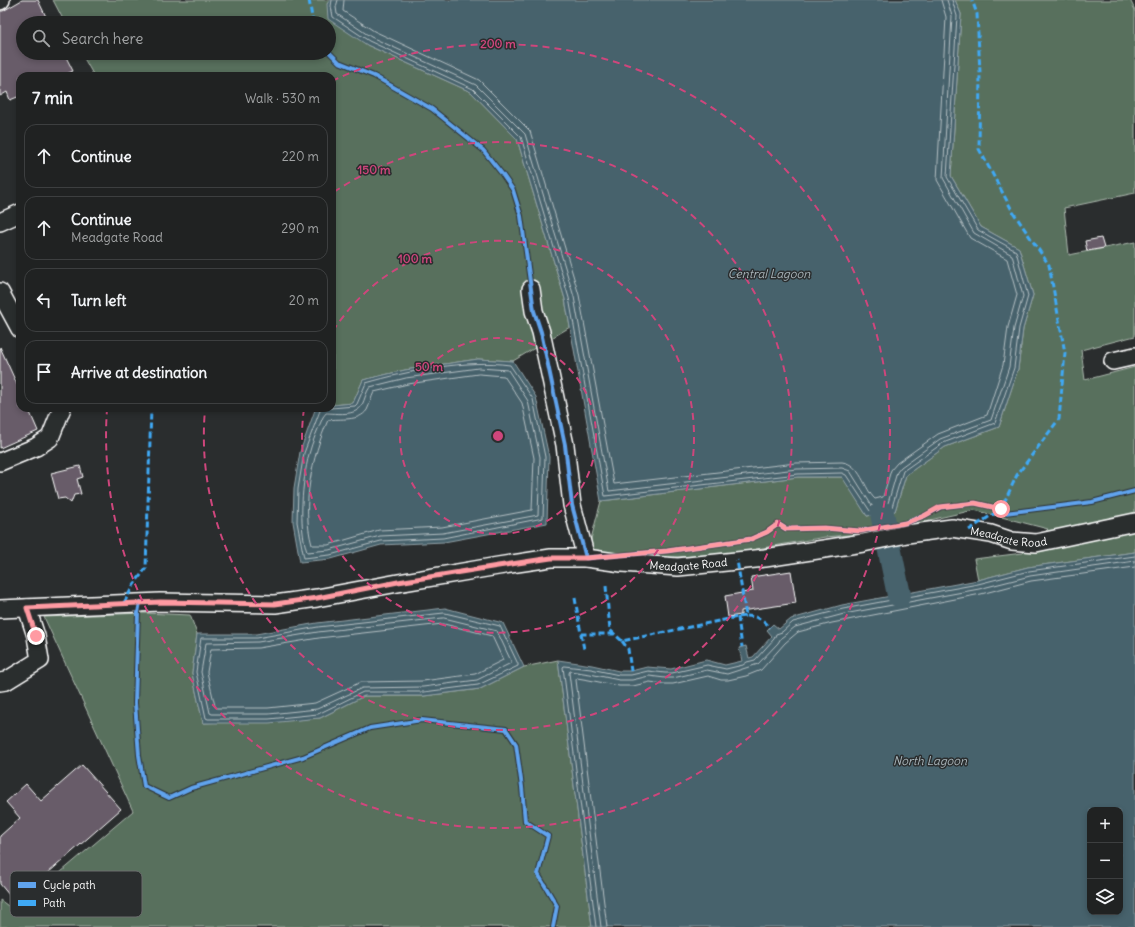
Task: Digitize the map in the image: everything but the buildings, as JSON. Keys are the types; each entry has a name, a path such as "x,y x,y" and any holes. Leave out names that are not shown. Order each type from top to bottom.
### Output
{"street":[{"path":"0,222 16,215"},
{"path":"531,289 534,311 541,332 565,445 572,505 586,558"},
{"path":"0,292 16,322"},
{"path":"1113,362 1135,356"},
{"path":"0,462 36,447 50,438 60,412"},
{"name":"Meadgate Road","path":"0,609 153,602 275,604 317,598 398,582 551,558 586,558 622,563 678,567 765,558 863,543 907,534 952,528 991,534 1012,541 1036,543 1135,522"},
{"path":"0,682 6,681 40,660 36,636 27,608"}],"green space":[{"path":"53,0 330,0 327,4 367,45 471,92 517,139 565,299 570,327 513,361 478,359 405,370 363,380 353,403 336,405 336,72 92,72 85,60 336,60 336,16 61,16"},
{"path":"955,0 1130,0 1135,10 1135,193 1064,208 1069,255 1135,242 1135,336 1081,350 1085,380 1135,367 1135,552 1028,567 978,580 974,559 1023,553 1048,529 974,510 861,534 825,537 723,555 630,559 586,558 601,501 798,477 843,477 867,516 895,511 906,475 945,447 999,427 1018,369 1023,329 1033,295 1019,248 981,227 951,176 961,14"},
{"path":"144,613 190,615 197,634 192,673 203,723 320,718 364,696 424,696 480,689 524,667 558,660 592,927 0,927 0,900 10,907 10,917 142,917 142,871 62,871 133,811 44,617"}],"water":[{"name":"Central Lagoon","path":"330,0 955,0 961,14 951,176 981,227 1019,248 1033,295 1023,329 1018,369 999,427 945,447 906,475 895,511 867,516 842,477 798,477 601,501 565,299 517,139 471,92 367,45 336,24 336,16 328,16 327,4"},
{"path":"478,359 513,361 536,397 549,457 547,523 444,542 381,545 331,559 300,562 293,522 294,488 300,452 314,412 336,412 336,405 353,403 363,380 405,370"},
{"name":"North Lagoon","path":"1135,552 1135,927 592,927 558,660 619,671 631,671 647,667 671,669 706,660 725,665 742,661 739,648 746,646 749,658 753,657 772,636 767,630 773,624 779,629 791,619 842,605 978,580 1028,567"},
{"path":"445,608 503,623 524,667 480,689 424,696 364,696 320,718 269,723 203,723 192,673 197,634 256,634 317,623"}],"waterway":[{"path":"882,513 899,595"}],"marked path":[{"path":"309,0 312,16"},
{"path":"969,530 1001,509 1017,475 1059,419 1065,353 1049,265 1013,212 979,149 980,72 977,14 972,0"},
{"path":"124,603 133,586 146,568 151,412"},
{"path":"606,586 610,630 622,641 746,616 737,560"},
{"path":"575,598 581,634 615,634"},
{"path":"746,616 759,618 770,627"},
{"path":"738,617 742,647"},
{"path":"581,634 584,649"},
{"path":"622,641 628,649 631,671"}],"cycle path":[{"path":"336,59 339,62 374,76 432,109 483,150 513,190 521,216 534,311 541,332 565,445 572,505 586,558 667,551 751,539 767,532 778,524 786,529 824,528 860,531 905,523 924,516 941,507 975,503 1001,509 1005,513 1092,502 1135,491"},
{"path":"140,602 138,613 135,703 139,755 144,786 169,798 191,788 303,757 370,728 422,720 506,729 516,744 525,821 548,836 538,874 557,906 553,927"}],"route":[{"path":"36,636 27,608 160,602 275,604 317,598 398,582 551,558 586,558 667,551 751,539 767,532 778,524 786,529 824,528 860,531 905,523 924,516 940,507 975,503 1001,509"}]}
